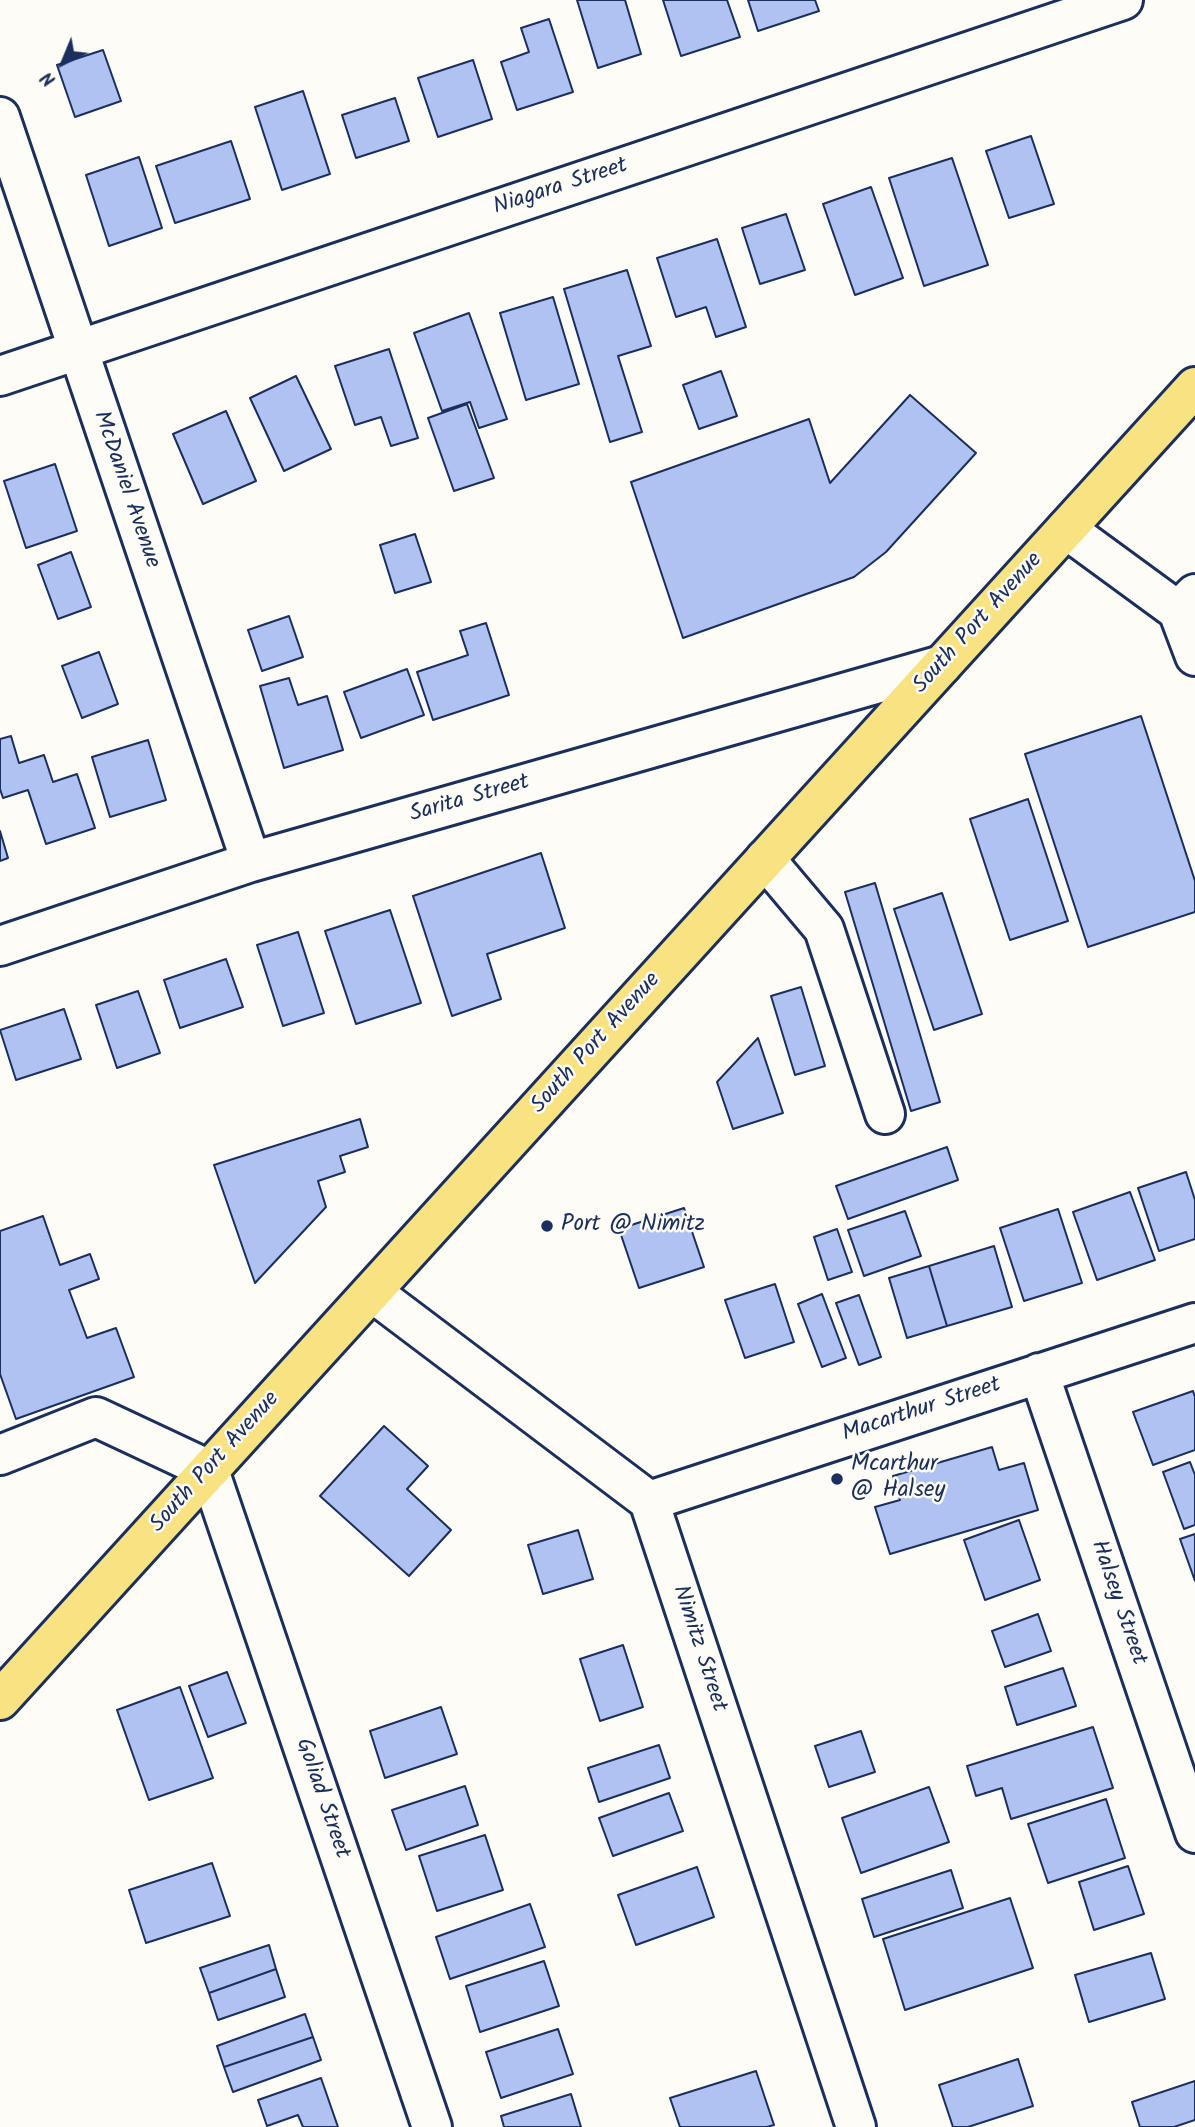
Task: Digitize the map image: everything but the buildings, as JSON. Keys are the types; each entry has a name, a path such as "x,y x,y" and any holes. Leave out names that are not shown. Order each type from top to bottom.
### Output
{"main road":[{"name":"South Port Avenue","path":"0,1700 1066,529 1192,396"}],"street":[{"name":"Niagara Street","path":"0,376 1123,0"},
{"name":"McDaniel Avenue","path":"0,117 251,862"},
{"path":"1066,529 1187,602 1195,656"},
{"name":"Sarita Street","path":"0,946 251,862 942,665"},
{"path":"765,859 824,929 885,1114"},
{"path":"372,1292 649,1501"},
{"name":"Macarthur Street","path":"649,1501 1195,1323"},
{"name":"Halsey Street","path":"1039,1373 1195,1833"},
{"path":"0,1455 96,1417 209,1470"},
{"name":"Goliad Street","path":"209,1470 432,2127"},
{"name":"Nimitz Street","path":"649,1501 856,2127"}],"place":[{"name":"Port @ Nimitz","path":"547,1226"},
{"name":"Mcarthur @ Halsey","path":"837,1479"}]}
